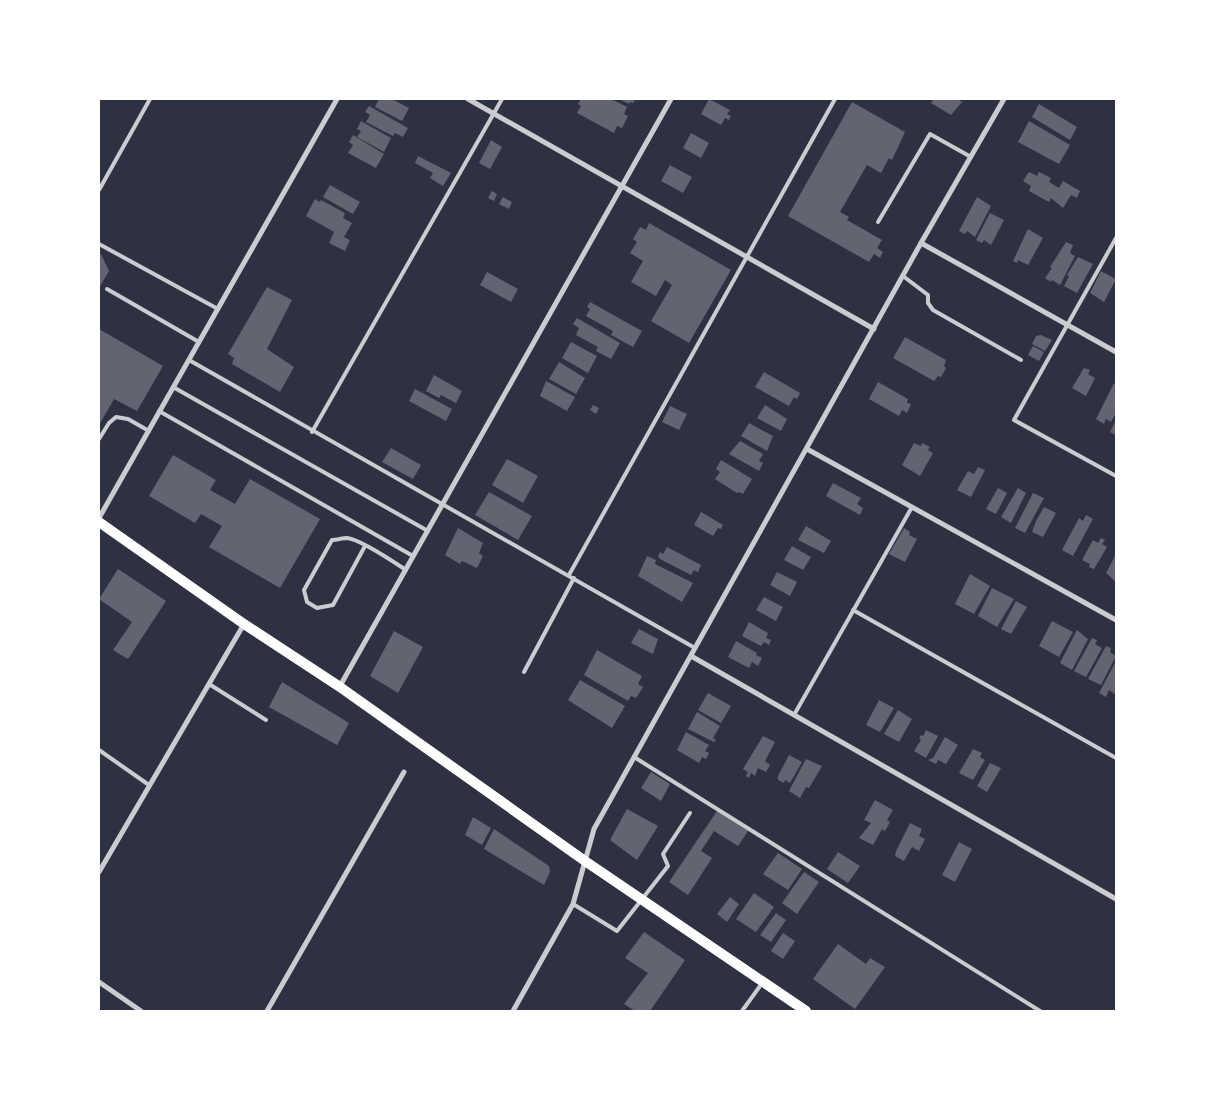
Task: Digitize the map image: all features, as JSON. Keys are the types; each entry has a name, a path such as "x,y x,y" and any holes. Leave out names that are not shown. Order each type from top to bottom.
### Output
{"main road":[{"path":"99,522 244,624 340,687 585,862 806,1011"}],"street":[{"path":"99,518 337,99"},
{"path":"468,99 623,185 874,330"},
{"path":"340,687 671,99"},
{"path":"513,1011 573,904 594,829 921,243 1004,99"},
{"path":"921,243 1116,352"},
{"path":"807,448 1116,620"},
{"path":"99,872 244,624"},
{"path":"691,656 1116,899"},
{"path":"267,1011 404,772"},
{"path":"99,982 141,1011"}],"lane":[{"path":"99,190 150,99"},
{"path":"312,432 502,99"},
{"path":"569,575 835,99"},
{"path":"878,222 930,134 971,157"},
{"path":"1116,238 1014,420 1116,476"},
{"path":"99,244 218,309"},
{"path":"903,276 928,295 928,304 933,310 1021,360"},
{"path":"107,289 199,342"},
{"path":"189,360 312,432 443,503 695,648"},
{"path":"173,387 428,530"},
{"path":"159,411 413,556"},
{"path":"99,439 109,423 116,418 128,419 149,431"},
{"path":"794,715 912,506"},
{"path":"365,546 333,605 317,608 307,602 304,590 332,540 348,538 365,546 406,570"},
{"path":"524,672 574,578"},
{"path":"853,610 1116,758"},
{"path":"209,684 266,720"},
{"path":"99,750 149,785"},
{"path":"634,757 1040,1011"},
{"path":"573,904 617,931 668,866 663,854 690,812"},
{"path":"742,1011 763,982"}],"building":[{"path":"379,99 392,99 409,108 402,121 375,107"},
{"path":"581,99 611,99 627,107 624,114 628,116 622,128 617,126 614,133 577,113 581,106 578,104"},
{"path":"619,99 636,99 633,103 630,102 629,104"},
{"path":"709,99 730,110 727,114 731,116 729,120 725,118 721,125 701,114"},
{"path":"934,99 957,99 962,102 951,115 931,103"},
{"path":"852,102 905,132 892,160 889,158 881,173 867,165 840,212 849,217 847,220 882,240 877,248 883,252 880,258 874,254 869,262 788,216"},
{"path":"1039,104 1077,127 1070,140 1032,117"},
{"path":"369,106 408,128 403,137 395,133 393,136 366,122 370,115 365,112"},
{"path":"361,121 391,138 384,152 357,137 361,131 357,129"},
{"path":"1029,121 1070,145 1059,164 1018,142"},
{"path":"691,133 709,143 701,158 683,148"},
{"path":"353,135 384,154 376,168 348,153 353,145 349,142"},
{"path":"491,140 502,147 490,169 479,163"},
{"path":"418,156 451,173 443,186 430,178 433,173 415,163"},
{"path":"670,165 692,177 683,193 661,181"},
{"path":"1029,172 1037,176 1039,172 1051,178 1049,182 1059,188 1063,181 1080,191 1077,198 1071,195 1063,208 1051,198 1049,202 1029,191 1031,186 1023,181"},
{"path":"330,185 360,202 353,214 323,197"},
{"path":"492,191 497,194 494,201 488,198"},
{"path":"503,197 512,202 509,209 499,204"},
{"path":"977,197 991,206 975,237 967,231 965,234 959,231"},
{"path":"315,199 320,202 321,200 345,213 343,218 352,223 344,237 350,240 345,251 329,243 334,232 306,216"},
{"path":"990,213 1004,220 991,245 984,240 982,243 976,240"},
{"path":"649,223 731,270 689,343 651,321 672,285 665,280 656,296 631,282 643,261 630,253 637,242 633,239 640,227 646,230"},
{"path":"1028,229 1043,238 1028,265 1018,260 1017,263 1013,261"},
{"path":"1066,242 1073,245 1070,253 1075,256 1060,285 1045,278"},
{"path":"99,250 109,271 99,288"},
{"path":"1078,257 1093,264 1077,293 1064,286 1069,276 1067,275"},
{"path":"1101,271 1116,279 1104,302 1090,293"},
{"path":"487,272 518,289 511,302 480,285"},
{"path":"267,287 292,300 267,349 294,367 280,392 232,364 234,358 228,354"},
{"path":"590,302 642,331 633,347 611,335 613,331 586,316 590,309 587,307"},
{"path":"577,318 620,343 611,359 596,351 598,347 576,335 579,328 573,324"},
{"path":"99,329 163,366 137,411 114,399 99,425"},
{"path":"1041,335 1052,340 1045,351 1032,344 1036,336"},
{"path":"905,337 946,360 944,366 946,368 941,377 938,376 934,381 893,358"},
{"path":"571,342 597,356 588,373 562,358"},
{"path":"1033,346 1044,352 1039,361 1028,355"},
{"path":"559,362 585,378 576,394 549,379"},
{"path":"1084,368 1090,370 1088,374 1095,378 1086,396 1072,388"},
{"path":"764,372 800,393 797,399 794,397 789,406 755,387"},
{"path":"434,375 462,391 456,403 441,395 439,398 426,391"},
{"path":"546,381 575,397 567,411 540,396"},
{"path":"878,382 908,399 907,403 911,404 907,413 902,410 899,416 869,399"},
{"path":"1114,383 1116,385 1116,413 1111,422 1106,419 1104,424 1096,419"},
{"path":"415,389 452,409 446,421 409,401"},
{"path":"593,405 599,408 596,414 590,410"},
{"path":"765,405 787,419 781,431 757,418"},
{"path":"670,406 687,414 679,430 662,422"},
{"path":"1116,420 1116,435 1110,432"},
{"path":"749,423 773,436 767,451 741,436"},
{"path":"740,441 763,454 759,461 763,463 759,471 729,454"},
{"path":"914,443 921,446 922,443 930,447 928,450 933,453 920,476 902,465"},
{"path":"391,448 421,465 413,479 382,462"},
{"path":"173,455 216,480 210,490 235,504 250,479 320,519 280,588 209,547 222,526 201,514 195,523 149,496"},
{"path":"507,459 538,476 523,503 492,485"},
{"path":"721,460 752,479 743,494 737,493 715,479 720,472 716,469"},
{"path":"978,467 985,470 971,497 957,490 968,471 974,474"},
{"path":"833,483 861,498 857,504 863,508 860,515 826,496"},
{"path":"998,488 1007,493 996,514 986,509"},
{"path":"1018,488 1026,493 1011,523 1001,517"},
{"path":"489,492 532,516 518,540 475,515"},
{"path":"1033,493 1044,498 1025,533 1015,528"},
{"path":"1044,507 1056,513 1043,537 1032,532"},
{"path":"701,512 723,525 721,529 718,528 713,536 694,525"},
{"path":"1086,515 1093,519 1073,556 1062,550 1079,518 1083,521"},
{"path":"806,526 831,541 824,553 798,540"},
{"path":"458,528 483,543 479,553 483,556 477,568 462,561 460,564 445,555"},
{"path":"904,528 910,532 909,535 917,539 905,562 889,554"},
{"path":"1101,538 1105,540 1102,544 1107,547 1094,569 1089,567 1090,564 1082,560 1093,540 1098,543"},
{"path":"792,546 811,557 803,570 784,560"},
{"path":"667,547 701,565 698,572 694,570 691,575 660,559 658,556 660,552 663,554"},
{"path":"1116,554 1116,582 1106,573"},
{"path":"647,556 656,560 655,564 693,583 682,602 638,576"},
{"path":"118,569 166,601 128,659 113,650 132,622 99,599"},
{"path":"777,572 797,582 790,596 770,585"},
{"path":"970,574 990,586 974,614 955,604"},
{"path":"992,588 1014,599 997,627 978,616"},
{"path":"764,597 783,607 776,621 756,610"},
{"path":"1016,601 1027,607 1011,634 1001,629"},
{"path":"1052,621 1073,632 1059,657 1039,646"},
{"path":"749,622 768,633 766,638 771,640 769,645 764,642 761,646 742,636"},
{"path":"639,629 658,639 653,654 631,643"},
{"path":"1077,630 1088,639 1072,670 1060,663"},
{"path":"394,631 423,647 398,693 370,676"},
{"path":"1092,638 1097,640 1095,644 1102,648 1086,677 1074,671"},
{"path":"736,641 762,658 758,666 752,662 749,668 728,657"},
{"path":"1106,646 1111,648 1110,652 1116,656 1101,685 1088,679"},
{"path":"597,650 642,676 638,684 643,687 636,698 631,696 628,701 584,675"},
{"path":"1116,661 1116,695 1109,690 1106,697 1099,693"},
{"path":"580,680 625,706 612,728 568,700"},
{"path":"282,682 349,723 337,745 269,707"},
{"path":"708,693 731,706 721,723 698,710"},
{"path":"879,700 894,708 880,732 866,725"},
{"path":"898,710 912,719 899,742 884,734"},
{"path":"697,712 720,726 713,738 716,740 714,742 688,729"},
{"path":"926,730 938,736 926,758 914,751 921,740 919,738 921,735 923,736"},
{"path":"686,732 709,745 705,751 709,753 706,759 702,757 699,763 677,750"},
{"path":"763,736 775,742 765,761 770,765 766,772 758,768 755,776 751,773 749,778 746,776 748,772 743,769"},
{"path":"945,737 958,745 946,764 938,760 936,764 928,760 933,758"},
{"path":"973,749 982,753 980,757 985,760 973,780 959,773"},
{"path":"789,755 802,762 790,783 785,780 784,783 778,780 778,776"},
{"path":"806,759 822,766 809,788 806,787 800,798 789,791"},
{"path":"990,763 1001,768 987,792 977,786"},
{"path":"651,772 670,784 661,801 641,788"},
{"path":"875,800 893,810 887,820 890,822 885,831 882,829 873,845 859,838 871,823 864,820"},
{"path":"627,809 658,826 637,860 610,840"},
{"path":"717,811 748,831 738,846 714,831 701,851 712,858 688,895 669,882"},
{"path":"473,817 491,828 482,845 465,835"},
{"path":"910,823 922,829 919,836 925,839 919,851 912,847 904,861 895,856"},
{"path":"494,829 549,866 550,872 544,885 484,849"},
{"path":"959,842 972,849 955,882 942,875"},
{"path":"838,852 860,866 848,883 827,869"},
{"path":"778,853 802,869 788,890 763,874"},
{"path":"804,872 819,882 797,914 782,903"},
{"path":"754,893 774,907 756,932 736,919"},
{"path":"730,897 739,904 727,922 717,914"},
{"path":"776,913 786,920 771,942 760,935"},
{"path":"644,932 685,960 650,1011 635,1011 624,1004 648,973 625,958"},
{"path":"783,933 795,941 783,959 771,951"},
{"path":"838,944 866,964 870,958 885,967 855,1009 813,979"}]}
